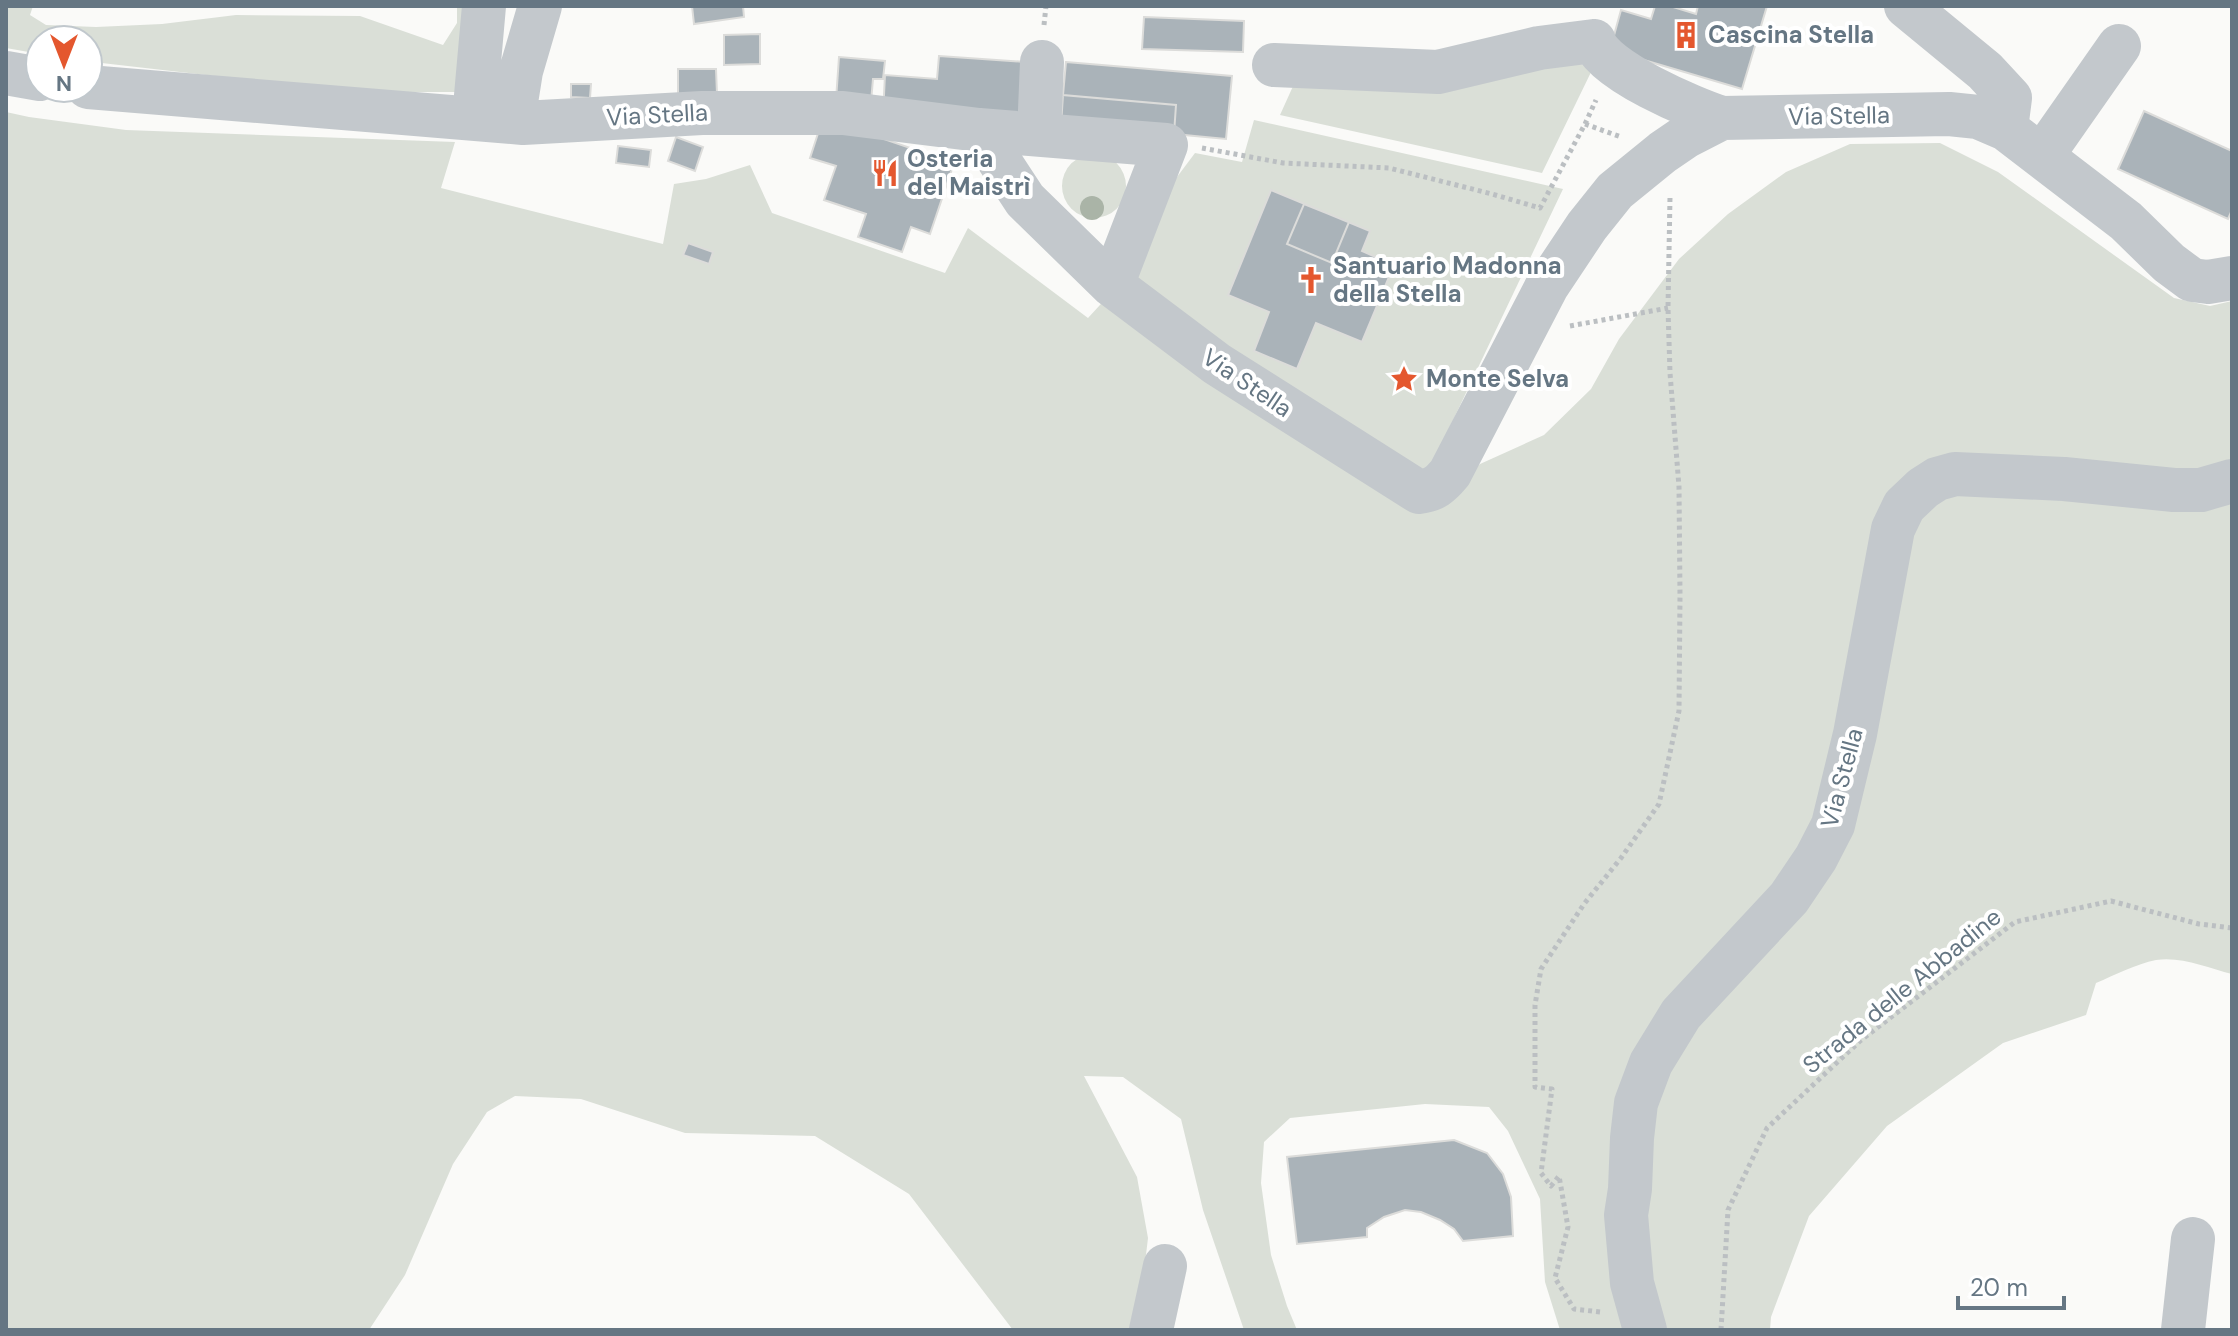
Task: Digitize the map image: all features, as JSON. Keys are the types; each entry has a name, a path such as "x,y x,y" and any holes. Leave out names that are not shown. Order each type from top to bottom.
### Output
{"street":[{"path":"484,6 494,120"},
{"path":"494,120 521,71 540,6"},
{"path":"1906,6 1985,71 2010,98 2006,129"},
{"path":"1274,65 1438,72 1539,48 1599,24 1600,53 1662,95 1722,118"},
{"path":"2042,156 2119,46"},
{"path":"1039,134 1043,48"},
{"name":"Via Stella","path":"104,88 523,123 773,111 843,113 979,130 1025,200 1112,285 1217,364 1419,492 1438,486 1450,473 1547,286 1615,191 1663,152 1722,118 1949,114 1978,117 2006,129 2042,156 2117,214 2169,263 2192,280 2208,282 2232,278"},
{"path":"979,130 1166,145 1112,285"},
{"path":"1376,436 1414,489"},
{"name":"Via Stella","path":"1645,1330 1632,1283 1626,1215 1636,1103 1651,1063 1681,1014 1789,898 1816,858 1833,825 1855,734 1893,529 1904,506 1937,479 1955,474 2064,479 2174,490 2201,490 2232,481"},
{"path":"2183,1330 2193,1239"},
{"path":"1151,1330 1165,1266"}],"path":[{"path":"1043,48 1046,6"},
{"path":"1198,147 1283,163 1389,168 1540,208 1585,124 1663,152 1670,199 1670,373 1679,487 1679,711 1659,804 1584,904 1541,969 1535,1005 1535,1087 1552,1089 1541,1173 1551,1186 1559,1176 1568,1227 1555,1278 1574,1309 1606,1313"},
{"path":"1519,341 1574,325 1668,308"},
{"name":"Strada delle Abbadine","path":"1721,1330 1728,1210 1767,1128 1860,1041 2015,922 2111,901 2199,924 2232,928"}],"shaded area":[{"path":"6,6 33,6 30,15 44,24 24,24 24,51 6,48"},
{"path":"457,6 474,6 464,92 353,92 104,63 104,27 162,24 236,15 360,16 443,45 457,23"},
{"path":"1543,59 1594,66 1542,173 1280,115 1294,84"},
{"path":"6,112 126,130 455,142 441,188 663,244 674,184 706,179 750,165 772,213 945,273 968,228 1088,318 1111,293 1427,510 1480,464 1544,435 1591,389 1619,339 1679,259 1728,214 1786,172 1850,144 1940,143 1998,172 2174,298 2210,306 2232,301 2232,974 2185,961 2165,959 2118,973 2096,983 2086,1015 2003,1043 1887,1126 1809,1216 1771,1317 1770,1330 1560,1330 1545,1282 1540,1199 1508,1131 1489,1107 1425,1104 1290,1118 1264,1142 1261,1183 1271,1255 1297,1330 1244,1330 1203,1210 1181,1119 1123,1077 1084,1076 1137,1177 1148,1238 1137,1330 1013,1330 909,1194 815,1136 685,1133 581,1099 515,1096 487,1112 453,1164 405,1275 369,1330 6,1330"},
{"path":"1254,120 1563,189 1426,477 1127,286 1168,189 1195,153 1242,162"},
{"path":"1088,154 1100,154 1117,163 1124,174 1124,198 1117,209 1100,218 1088,218 1076,213 1067,204 1062,192 1062,180 1067,168 1076,159"}],"building":[{"path":"692,6 743,6 744,17 694,24"},
{"name":"Cascina Stella","path":"1655,6 1670,6 1696,14 1698,6 1767,6 1742,89 1610,50 1621,10 1651,19"},
{"path":"1144,17 1244,21 1243,52 1142,49"},
{"path":"760,34 760,64 724,65 724,35"},
{"path":"939,56 1025,62 1021,123 883,114 885,75 937,79"},
{"path":"839,57 885,61 883,79 873,79 871,102 836,100"},
{"path":"1066,62 1232,76 1226,139 1174,134 1176,105 1063,95"},
{"path":"678,69 716,69 717,94 678,94"},
{"path":"571,84 591,84 590,98 571,97"},
{"path":"1063,95 1176,105 1174,134 1061,125"},
{"path":"2144,111 2232,151 2232,210 2228,219 2118,169"},
{"path":"823,118 954,163 930,234 911,227 902,252 858,237 866,214 824,200 836,166 810,158"},
{"path":"676,137 703,147 695,171 668,161"},
{"path":"618,146 651,150 649,167 616,163"},
{"name":"Santuario Madonna della Stella","path":"1271,190 1370,231 1362,251 1394,265 1362,342 1316,323 1297,369 1254,351 1269,312 1228,295"},
{"path":"1304,204 1349,222 1332,263 1287,244"},
{"path":"688,243 713,252 709,264 683,255"},
{"path":"1454,1140 1487,1153 1503,1174 1511,1197 1513,1236 1463,1241 1454,1229 1440,1220 1421,1212 1405,1210 1384,1217 1367,1228 1367,1237 1297,1244 1287,1157"}],"place":[{"name":"Cascina Stella","path":"1686,35"},
{"name":"Osteria del Maistrì","path":"885,173"},
{"name":"Santuario Madonna della Stella","path":"1311,280"},
{"name":"Monte Selva","path":"1404,379"}]}
